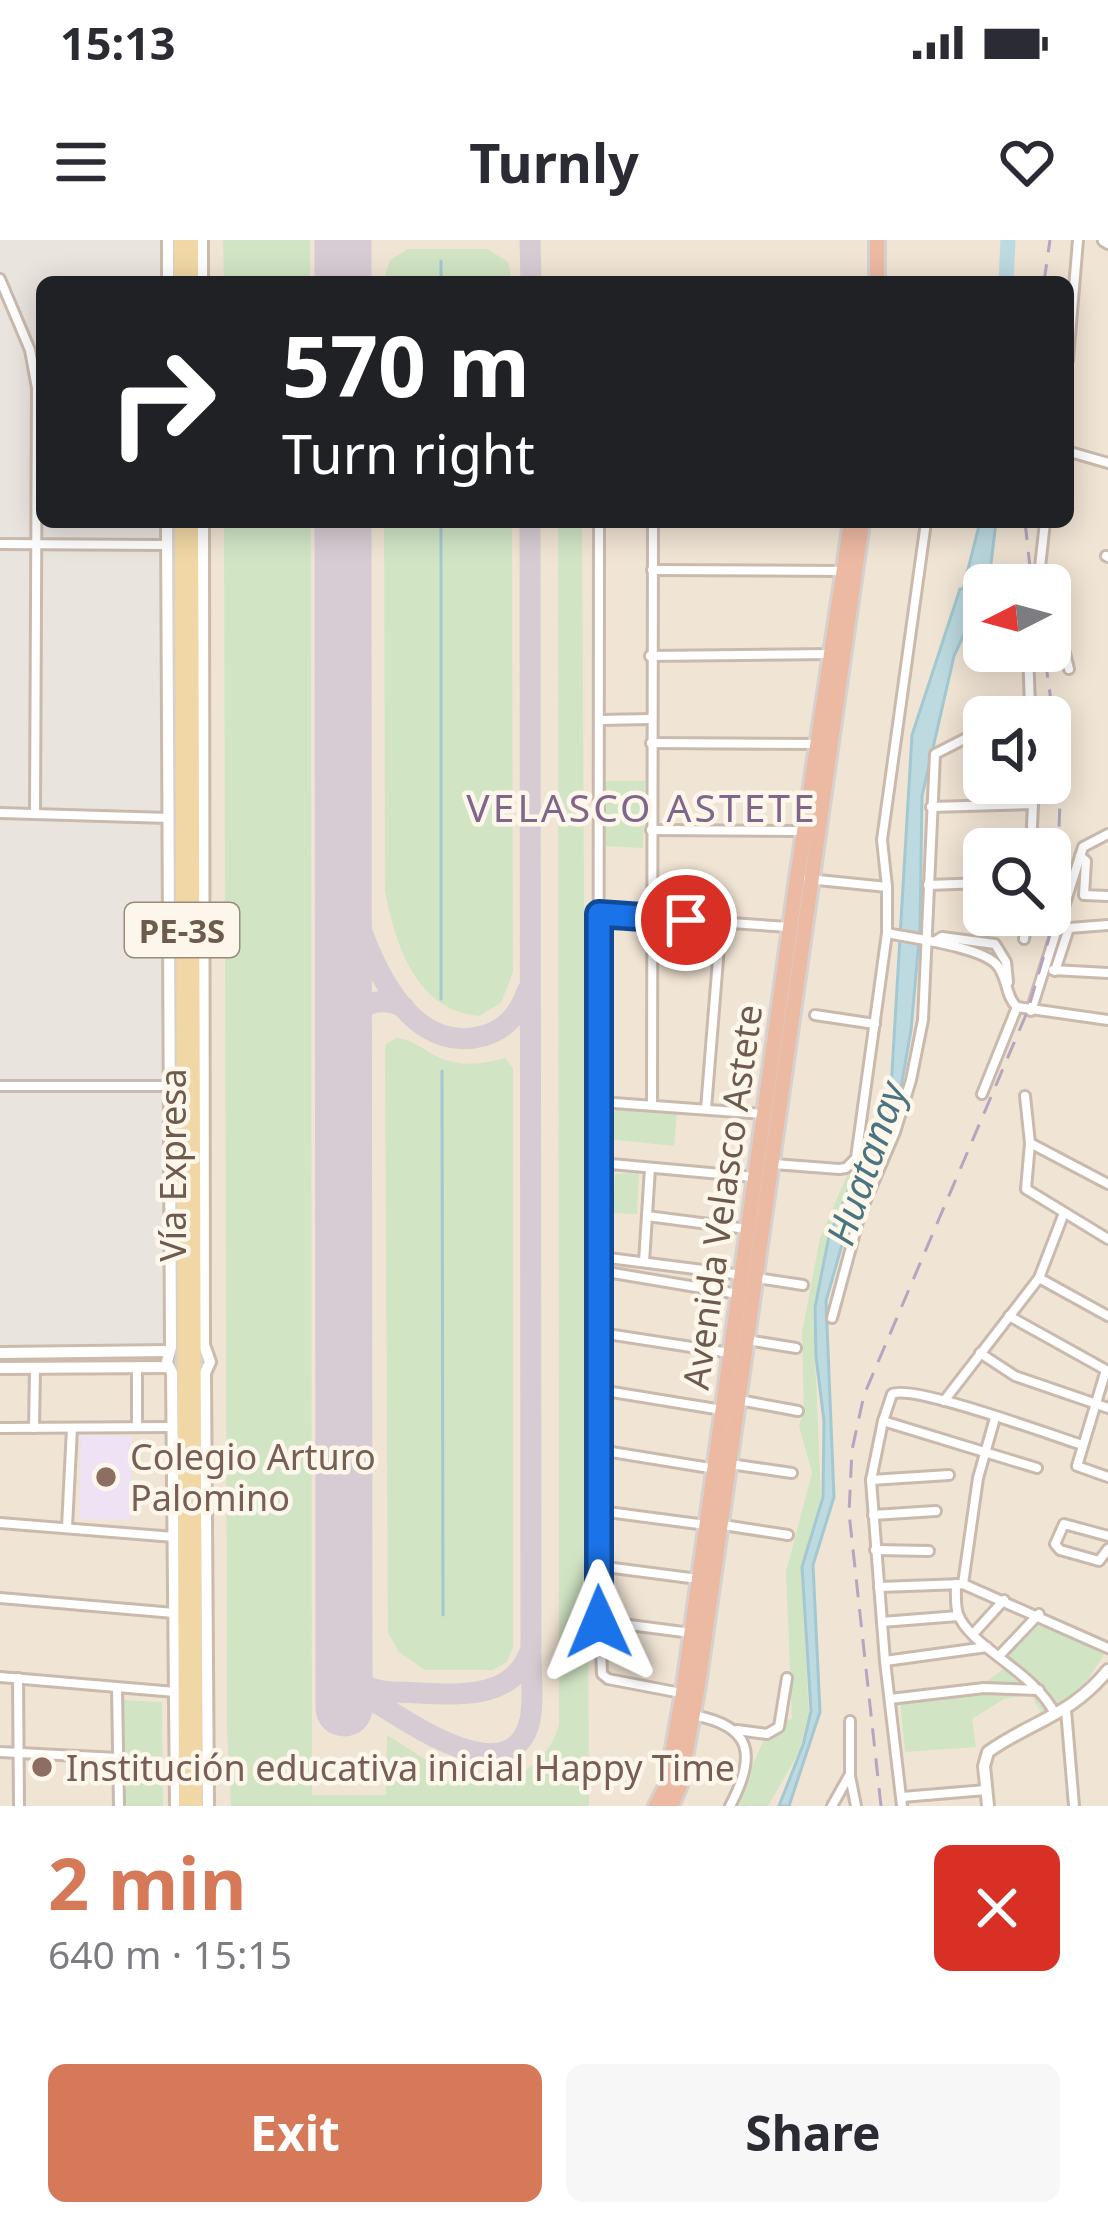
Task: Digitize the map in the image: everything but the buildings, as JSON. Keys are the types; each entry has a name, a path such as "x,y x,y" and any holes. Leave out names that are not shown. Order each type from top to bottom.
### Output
{"highway":[{"path":"877,240 877,276"},
{"name":"Avenida Velasco Astete","path":"724,1468 722,1410 738,1294 748,1277 772,1164 771,1115 790,928 804,879 804,832 824,744 850,528"},
{"name":"Avenida Velasco Astete","path":"656,1806 666,1787 689,1694 713,1525 739,1400 747,1340 748,1229 755,1177 771,1115 824,744 861,528"},
{"name":"Avenida Velasco Astete","path":"671,1806 680,1785 692,1715 691,1634 698,1580 713,1525"}],"main road":[{"path":"168,240 168,276"},
{"path":"180,240 180,276"},
{"path":"192,240 192,276"},
{"path":"202,240 202,276"},
{"name":"Vía Expresa","path":"167,528 172,1117 184,1344"},
{"name":"Vía Expresa","path":"181,528 188,997"},
{"name":"Vía Expresa","path":"187,1800 184,1344 192,528"},
{"name":"Vía Expresa","path":"184,1344 205,1116 203,528"},
{"path":"188,997 205,1027"},
{"path":"172,1028 188,997"},
{"path":"172,1117 188,1143 205,1116"},
{"path":"0,1353 184,1344 210,1356 184,1375 137,1367 0,1368"},
{"path":"21,1353 21,1369"},
{"name":"Vía Expresa","path":"184,1375 172,1427 175,1692 187,1800"},
{"name":"Vía Expresa","path":"184,1375 208,1806"},
{"path":"988,1806 983,1766 988,1752 1061,1713 1090,1692 1108,1670"}],"street":[{"path":"1074,288 1078,240"},
{"path":"0,279 30,350 36,383"},
{"path":"1074,453 1108,463"},
{"path":"35,813 38,528"},
{"path":"599,528 598,1566 602,1674 689,1694"},
{"path":"652,528 652,1105"},
{"path":"772,1164 839,1169 853,1163 858,1148 890,934 882,840 925,528"},
{"path":"1043,564 1045,528"},
{"path":"0,544 167,545"},
{"path":"652,570 844,571"},
{"path":"650,656 832,654"},
{"path":"598,720 651,719"},
{"path":"832,1318 860,1214 911,1080 923,1019 937,750 963,738"},
{"path":"651,743 824,744"},
{"path":"931,807 1026,803 1035,806 1033,828"},
{"path":"0,813 170,818"},
{"path":"651,830 804,832"},
{"path":"1050,970 1082,852 1108,834"},
{"path":"1082,852 1084,895 1108,896"},
{"path":"804,879 887,887"},
{"path":"928,885 963,884"},
{"path":"599,914 790,928"},
{"path":"706,1109 721,922"},
{"path":"1031,1011 1069,928 1108,926"},
{"path":"890,934 992,960 1013,1004 1031,1011 1108,1020"},
{"path":"928,941 942,937 998,946 1006,962 1013,1004 982,1094"},
{"path":"1050,970 1108,973"},
{"path":"815,1015 875,1024"},
{"path":"0,1086 172,1086"},
{"path":"1025,1096 1030,1143 1026,1189 1108,1240"},
{"path":"600,1102 771,1115"},
{"path":"1030,1143 1108,1184"},
{"path":"600,1163 755,1177"},
{"path":"644,1262 650,1168"},
{"path":"944,1400 1039,1278 1064,1213"},
{"path":"647,1216 748,1229"},
{"path":"601,1257 803,1285"},
{"path":"601,1271 738,1294"},
{"path":"1039,1278 1108,1316"},
{"path":"1009,1316 1107,1369 1078,1469 1108,1477"},
{"path":"601,1333 730,1353"},
{"path":"747,1340 796,1348"},
{"path":"980,1353 1016,1376 1108,1408"},
{"path":"137,1367 137,1427"},
{"path":"34,1428 35,1370"},
{"path":"600,1390 722,1410"},
{"path":"986,1790 902,1802 871,1480 883,1421 896,1390 944,1400 1082,1445"},
{"path":"739,1400 798,1411"},
{"path":"995,1418 959,1583 958,1616 1061,1713 1074,1806"},
{"path":"883,1421 1037,1468"},
{"path":"0,1428 172,1427"},
{"path":"67,1527 72,1428"},
{"path":"599,1450 792,1473"},
{"path":"871,1480 949,1475"},
{"path":"599,1511 788,1535"},
{"path":"873,1515 935,1511"},
{"path":"0,1523 173,1538"},
{"path":"1108,1536 1064,1524 1055,1544 1060,1550 1099,1562 1108,1549"},
{"path":"875,1550 929,1551"},
{"path":"598,1566 698,1580"},
{"path":"879,1587 959,1583 1108,1648"},
{"path":"0,1598 174,1612"},
{"path":"974,1633 1004,1600"},
{"path":"999,1656 1039,1614"},
{"path":"883,1622 958,1616"},
{"path":"599,1622 691,1634"},
{"path":"885,1661 988,1647"},
{"path":"0,1677 175,1692"},
{"path":"18,1678 19,1806"},
{"path":"692,1715 767,1735 779,1727 787,1678"},
{"path":"890,1699 1019,1686 1040,1690"},
{"path":"117,1688 119,1806"},
{"path":"850,1720 850,1774 856,1806"},
{"path":"730,1806 742,1782 747,1754 735,1730"},
{"path":"0,1752 118,1758"},
{"path":"832,1806 850,1774"}],"shaded area":[{"path":"0,240 1108,240 1108,1806 0,1806"},
{"path":"0,240 177,240 177,276 36,276 36,528 177,528 180,1355 0,1356"},
{"name":"Colegio Arturo Palomino","path":"81,1435 132,1436 131,1519 80,1519"}],"green space":[{"path":"223,240 310,240 310,276 224,276"},
{"path":"408,249 487,249 508,262 511,276 385,276 390,260"},
{"path":"224,528 311,528 312,1795 386,1795 387,1735 453,1774 487,1781 519,1774 532,1765 544,1754 559,1724 558,528 582,528 589,1806 231,1806"},
{"path":"384,528 512,528 513,972 501,1003 479,1016 439,1002 424,988 403,953 385,891"},
{"path":"603,781 645,781 643,848 603,846"},
{"path":"397,1038 451,1062 505,1058 513,1068 513,1647 507,1662 493,1670 425,1670 399,1652 388,1633 385,1051 386,1044"},
{"path":"610,1108 677,1112 674,1146 607,1139"},
{"path":"639,1173 637,1214 613,1213 615,1174"},
{"path":"848,1173 854,1176 829,1230 813,1308 821,1497 801,1568 809,1714 799,1752 768,1806 734,1806 772,1722 792,1719 786,1572 812,1473 799,1426 804,1409 802,1333 820,1238"},
{"path":"1042,1619 1108,1649 1082,1688 1041,1713 1031,1694 1004,1699 972,1719 976,1747 905,1752 900,1700 977,1688 1008,1666 1005,1654"},
{"path":"121,1700 162,1702 163,1806 122,1806"}],"water":[{"path":"978,528 995,528 991,564 969,564"},
{"path":"960,589 963,636 954,656 922,796 920,929 911,1030 898,1104 857,1192 826,1301 834,1497 813,1565 820,1712 789,1806 779,1806 811,1711 802,1567 823,1497 824,1421 815,1307 829,1236 891,1089 912,735"}],"waterway":[{"name":"Huatanay","path":"1006,276 1008,240"},
{"path":"441,261 441,276"},
{"path":"441,528 441,999"},
{"path":"442,1071 443,1615"}],"taxiway":[{"path":"343,244 348,240"},
{"path":"530,240 531,276"},
{"path":"344,1647 353,1674 372,1688 453,1694 492,1688 509,1680 531,1648 530,528"},
{"path":"343,872 360,926 387,985 405,1010 427,1028 453,1038 483,1036 511,1019 527,991"},
{"path":"344,1044 350,1022 363,1008 381,1002 404,1007"},
{"path":"363,1687 372,1700 433,1736 481,1753 503,1752 519,1742 530,1720 531,1655"}],"runway":[{"path":"343,240 343,276"},
{"path":"343,528 344,1708"}],"railway":[{"path":"1045,276 1050,240"},
{"path":"1026,528 1030,564"},
{"path":"881,1806 849,1513 852,1450 864,1395 1028,1010 1056,914 1061,772 1047,672"}],"place":[{"name":"Colegio Arturo Palomino","path":"106,1477"},
{"name":"Institución educativa inicial Happy Time","path":"42,1767"}],"district":[{"name":"VELASCO ASTETE","path":"642,806"}],"route":[{"path":"599,1622 599,914 686,920"}]}
